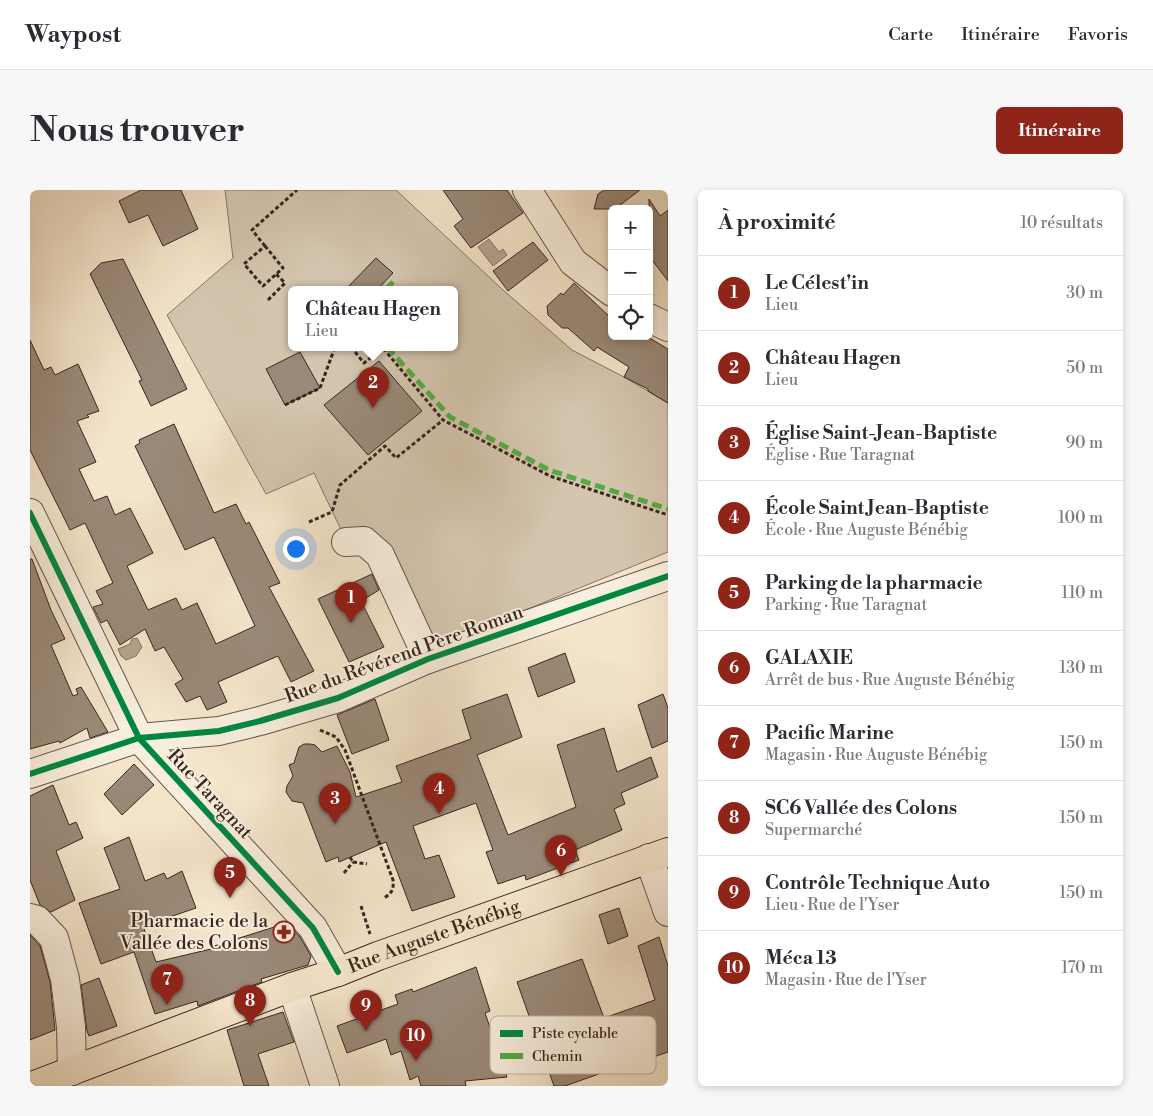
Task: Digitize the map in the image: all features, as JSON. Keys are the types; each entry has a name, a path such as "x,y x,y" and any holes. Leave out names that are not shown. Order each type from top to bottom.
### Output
{"main road":[{"name":"Rue Auguste Bénébig","path":"32,1086 81,1074 292,987 659,855"}],"street":[{"path":"527,190 572,262 608,289"},
{"path":"653,320 668,328"},
{"name":"Rue Taragnat","path":"33,525 139,738 313,928 338,972"},
{"path":"346,542 364,541 380,555 428,659"},
{"name":"Rue du Révérend Père Roman","path":"30,774 139,738 219,731 338,698 428,659 668,576"},
{"path":"659,855 668,912"},
{"path":"30,918 37,920 54,938 65,979 71,1027 81,1074"},
{"path":"292,987 324,1086"}],"path":[{"path":"266,246 244,264 263,286 283,268 266,246 252,230 297,190"},
{"path":"268,300 285,283 276,274"},
{"path":"285,405 320,388 334,351"},
{"path":"354,351 364,363 379,351"},
{"path":"386,351 443,420 550,476 668,515"},
{"path":"309,522 332,512 340,485 385,446 396,458 443,420"},
{"path":"320,730 336,737 345,750 393,880 394,887 391,894 384,898"},
{"path":"350,857 353,862"},
{"path":"353,862 367,864"},
{"path":"344,873 353,862"},
{"path":"360,906 378,956"}],"shaded area":[{"path":"225,190 396,190 503,290 572,350 668,403 668,552 432,648 384,549 343,534 314,473 266,494 167,315 233,258"},
{"path":"489,239 499,252 503,249 507,255 493,266 478,247"},
{"path":"137,638 142,647 136,656 126,660 121,656 118,649 130,644 132,639"}],"building":[{"path":"141,190 181,190 198,229 163,246 148,215 129,223 119,201"},
{"path":"443,190 507,190 523,213 471,248 454,226 463,219"},
{"path":"604,190 640,190 620,205 608,205 608,209 594,209 598,194"},
{"path":"653,205 660,216 668,210 668,281 653,261"},
{"path":"533,242 548,260 508,291 493,271"},
{"path":"376,258 393,273 381,286 349,286"},
{"path":"123,259 187,389 151,406 139,381 142,380 90,274 101,263"},
{"path":"574,283 608,315 608,340 653,340 668,349 668,403 648,391 648,389 624,377 629,367 597,347 594,351 568,328 562,328 548,315 547,306 561,293 563,295"},
{"path":"30,340 44,370 51,367 55,375 78,364 99,411 77,421 96,462 79,469 94,501 107,496 115,515 130,508 153,553 127,566 148,610 176,598 182,610 197,603 216,644 255,626 214,537 185,550 135,446 140,443 139,440 174,424 214,513 236,504 246,524 249,522 280,583 269,587 314,671 291,682 278,656 218,682 227,702 207,710 200,696 186,702 175,684 183,679 164,647 155,651 145,629 120,645 107,620 101,623 93,607 103,604 96,591 113,583 85,523 70,530 30,450"},
{"path":"300,352 320,388 285,405 266,369"},
{"path":"379,361 422,411 368,455 324,405"},
{"path":"30,559 32,559 51,610 65,639 51,645 73,696 78,694 76,689 81,687 108,732 90,738 87,728 60,743 59,741 30,749"},
{"path":"372,574 379,590 361,601 384,647 349,662 318,599"},
{"path":"565,653 575,682 538,697 528,668"},
{"path":"507,694 522,737 477,755 508,835 576,807 557,745 604,728 617,772 651,757 658,777 621,793 625,804 614,809 622,830 575,850 579,860 526,880 525,875 498,884 486,852 493,850 476,803 413,826 425,859 439,855 455,897 412,911 386,842 339,862 338,857 326,862 303,803 292,801 286,792 293,776 289,765 294,763 299,747 304,744 315,745 322,752 337,746 350,772 356,797 402,782 396,766 471,739 462,710"},
{"path":"663,694 668,708 668,741 652,748 638,705"},
{"path":"375,699 389,740 352,754 337,715"},
{"path":"134,764 154,785 122,815 104,794"},
{"path":"53,785 69,825 76,822 83,838 56,851 75,900 51,912 40,905 30,880 30,796"},
{"path":"129,837 145,881 164,873 167,879 182,871 196,908 143,926 156,962 211,949 211,947 287,923 300,937 311,956 308,965 261,979 262,982 198,1006 197,1001 155,1014 134,952 101,964 79,903 120,889 104,848"},
{"path":"619,908 628,936 608,944 599,915"},
{"path":"30,935 40,946 50,982 55,1030 30,1040"},
{"path":"659,937 668,966 668,1052 656,1056 656,1016 610,1016 655,1000 638,946"},
{"path":"582,959 603,1016 529,1016 517,982"},
{"path":"476,967 490,1011 485,1013 490,1028 490,1074 506,1074 507,1077 465,1081 466,1086 421,1086 418,1076 410,1080 401,1051 391,1055 386,1039 347,1053 337,1026 398,1004 395,995 412,989 413,992"},
{"path":"99,978 117,1026 89,1036 81,985"},
{"path":"283,1012 294,1042 258,1054 269,1086 244,1086 227,1030"},
{"path":"550,1074 599,1074 565,1086 554,1086"}],"marked path":[{"path":"389,286 395,280"},
{"path":"391,351 450,417 549,470 668,509"}],"cycle path":[{"path":"30,513 139,738 313,928 338,972"},
{"path":"30,774 139,738 219,731 338,698 428,659 668,576"}],"place":[{"name":"Château Hagen","path":"373,408"},
{"name":"Le Célest'in","path":"351,623"},
{"name":"École Saint Jean-Baptiste","path":"439,814"},
{"name":"Église Saint-Jean-Baptiste","path":"335,824"},
{"name":"GALAXIE","path":"561,876"},
{"name":"Parking de la pharmacie","path":"230,898"},
{"name":"Pharmacie de la Vallée des Colons","path":"284,932"},
{"name":"Pacific Marine","path":"167,1005"},
{"name":"SC6 Vallée des Colons","path":"250,1026"},
{"name":"Contrôle Technique Auto","path":"366,1031"},
{"name":"Méca 13","path":"416,1061"}]}
